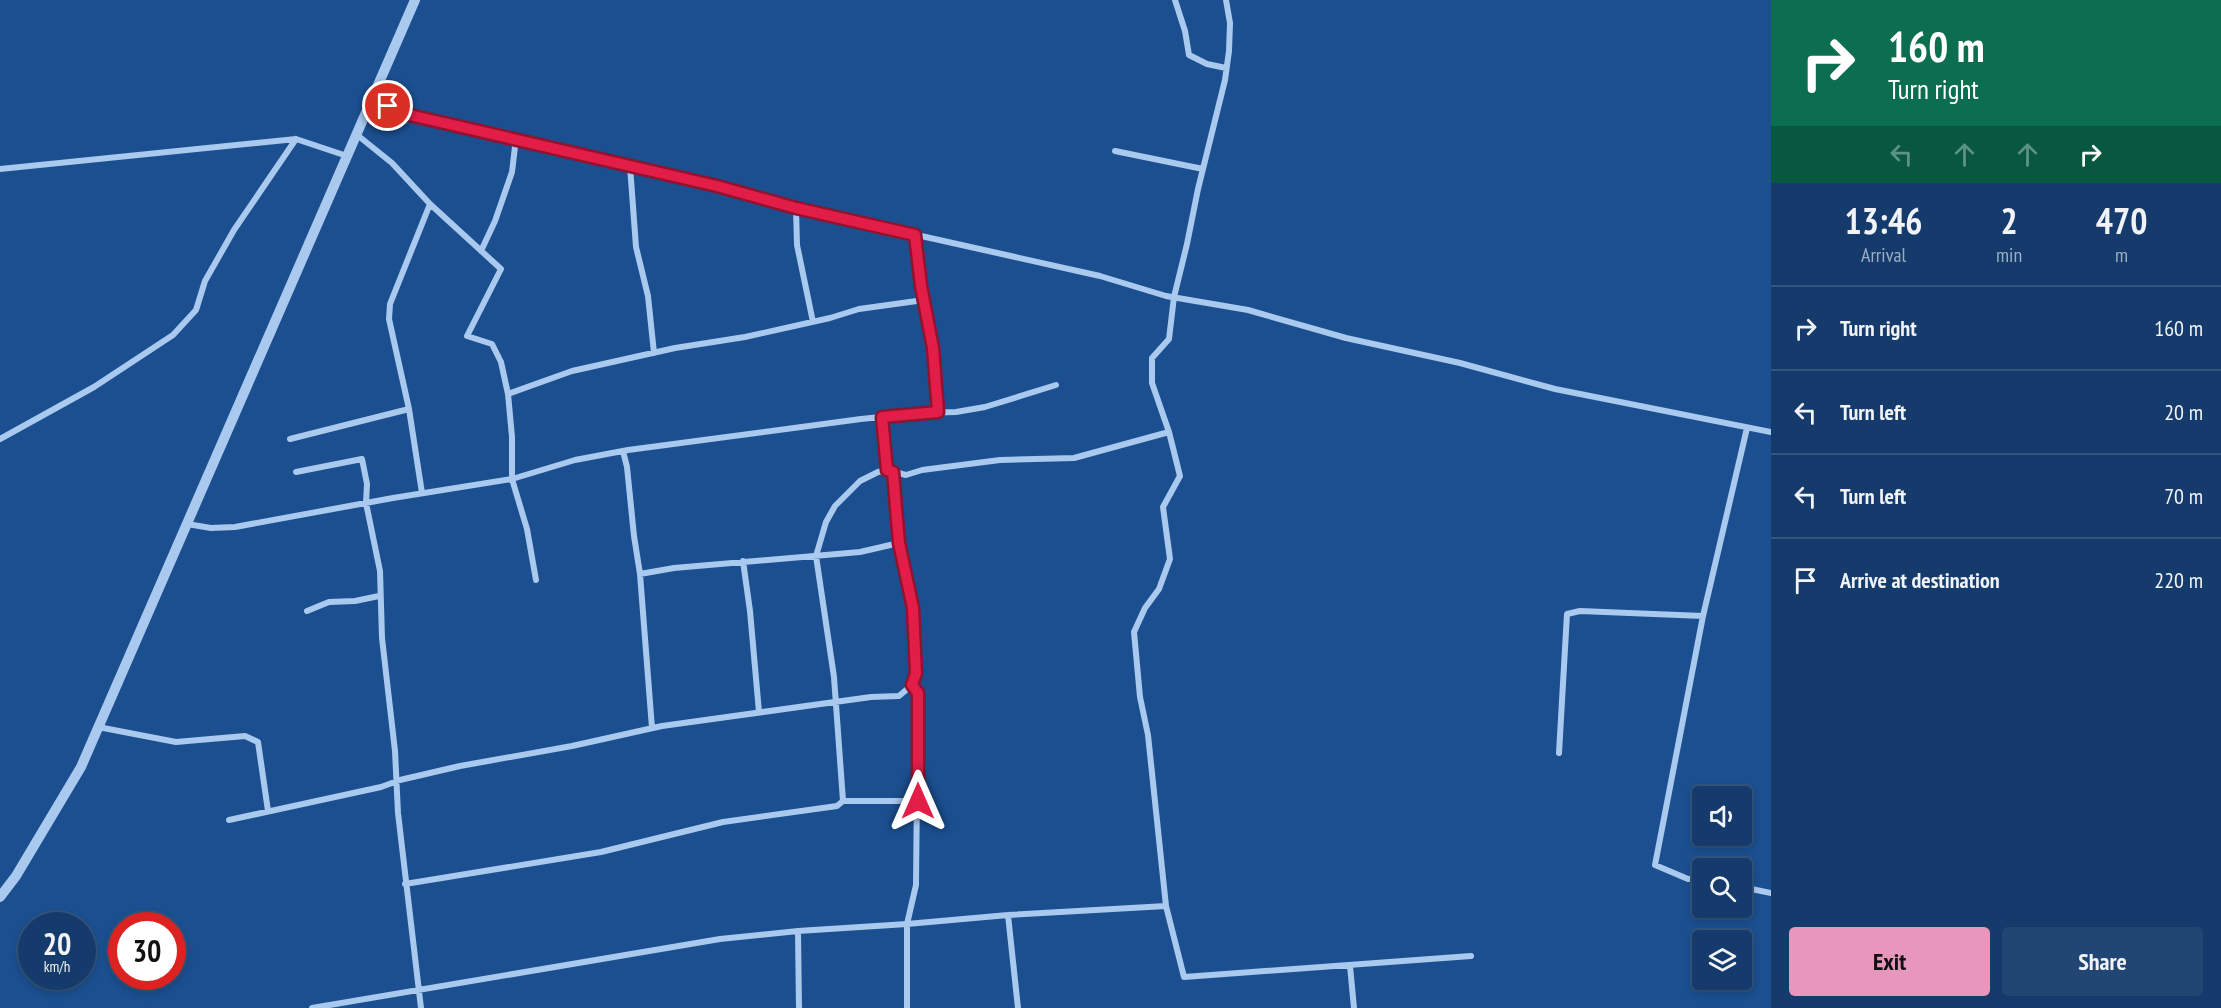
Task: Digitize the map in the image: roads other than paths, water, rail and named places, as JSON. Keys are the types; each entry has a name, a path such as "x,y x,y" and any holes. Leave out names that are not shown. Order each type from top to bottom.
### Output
{"street":[{"path":"0,897 16,876 81,767 416,0"},
{"path":"1175,0 1185,31 1189,55 1207,64 1226,68"},
{"path":"1226,0 1230,23 1225,80 1174,297 1169,339 1152,358 1152,382 1169,432 1180,476 1163,507 1170,559 1159,589 1145,608 1134,632 1140,697 1148,735 1166,906 1184,977 1471,956"},
{"path":"372,98 405,114 630,165 796,208 1100,276 1174,297 1248,310 1346,338 1460,363 1555,389 1771,432"},
{"path":"357,134 392,163 430,204 501,269 467,336 492,345 501,362 508,394 512,437 512,479 527,529 536,580"},
{"path":"0,169 296,138 347,156"},
{"path":"0,439 94,387 172,335 196,310 205,281 234,230 296,138"},
{"path":"481,251 495,221 512,172 516,138"},
{"path":"1115,151 1203,169"},
{"path":"630,165 636,247 648,296 654,353"},
{"path":"422,493 409,409 389,319 390,304 430,204"},
{"path":"796,208 797,245 813,322"},
{"path":"915,235 933,348 938,412"},
{"path":"508,394 572,372 654,353 745,337 859,309 924,300"},
{"path":"187,524 211,528 235,527 512,479 575,460 623,451 882,417 956,412 985,407 1056,385"},
{"path":"290,439 409,409"},
{"path":"229,820 470,764 572,746 652,728 835,702 899,696 912,685 916,673 913,608 899,543 882,417"},
{"path":"1692,879 1655,865 1703,616 1748,428"},
{"path":"843,801 834,677 816,556 826,522 835,506 860,481 878,472 890,471 906,475 922,470 1000,460 1074,458 1169,432"},
{"path":"623,451 640,574 652,728"},
{"path":"296,472 362,459 367,484 366,503 380,571 379,596 384,662 395,751 405,884 421,1008"},
{"path":"640,574 743,561 860,552 899,543"},
{"path":"743,561 759,712"},
{"path":"307,611 329,602 355,601 379,596"},
{"path":"1559,753 1567,614 1580,611 1703,616"},
{"path":"907,1008 907,924 916,885 918,801 918,693 912,685"},
{"path":"98,728 176,742 245,736 258,742 268,811"},
{"path":"405,884 601,852 723,822 837,806 843,801 918,801"},
{"path":"1752,889 1771,893"},
{"path":"312,1008 720,939 1008,915 1166,906"},
{"path":"1008,915 1018,1008"},
{"path":"798,931 799,1008"},
{"path":"1350,966 1354,1008"}]}
